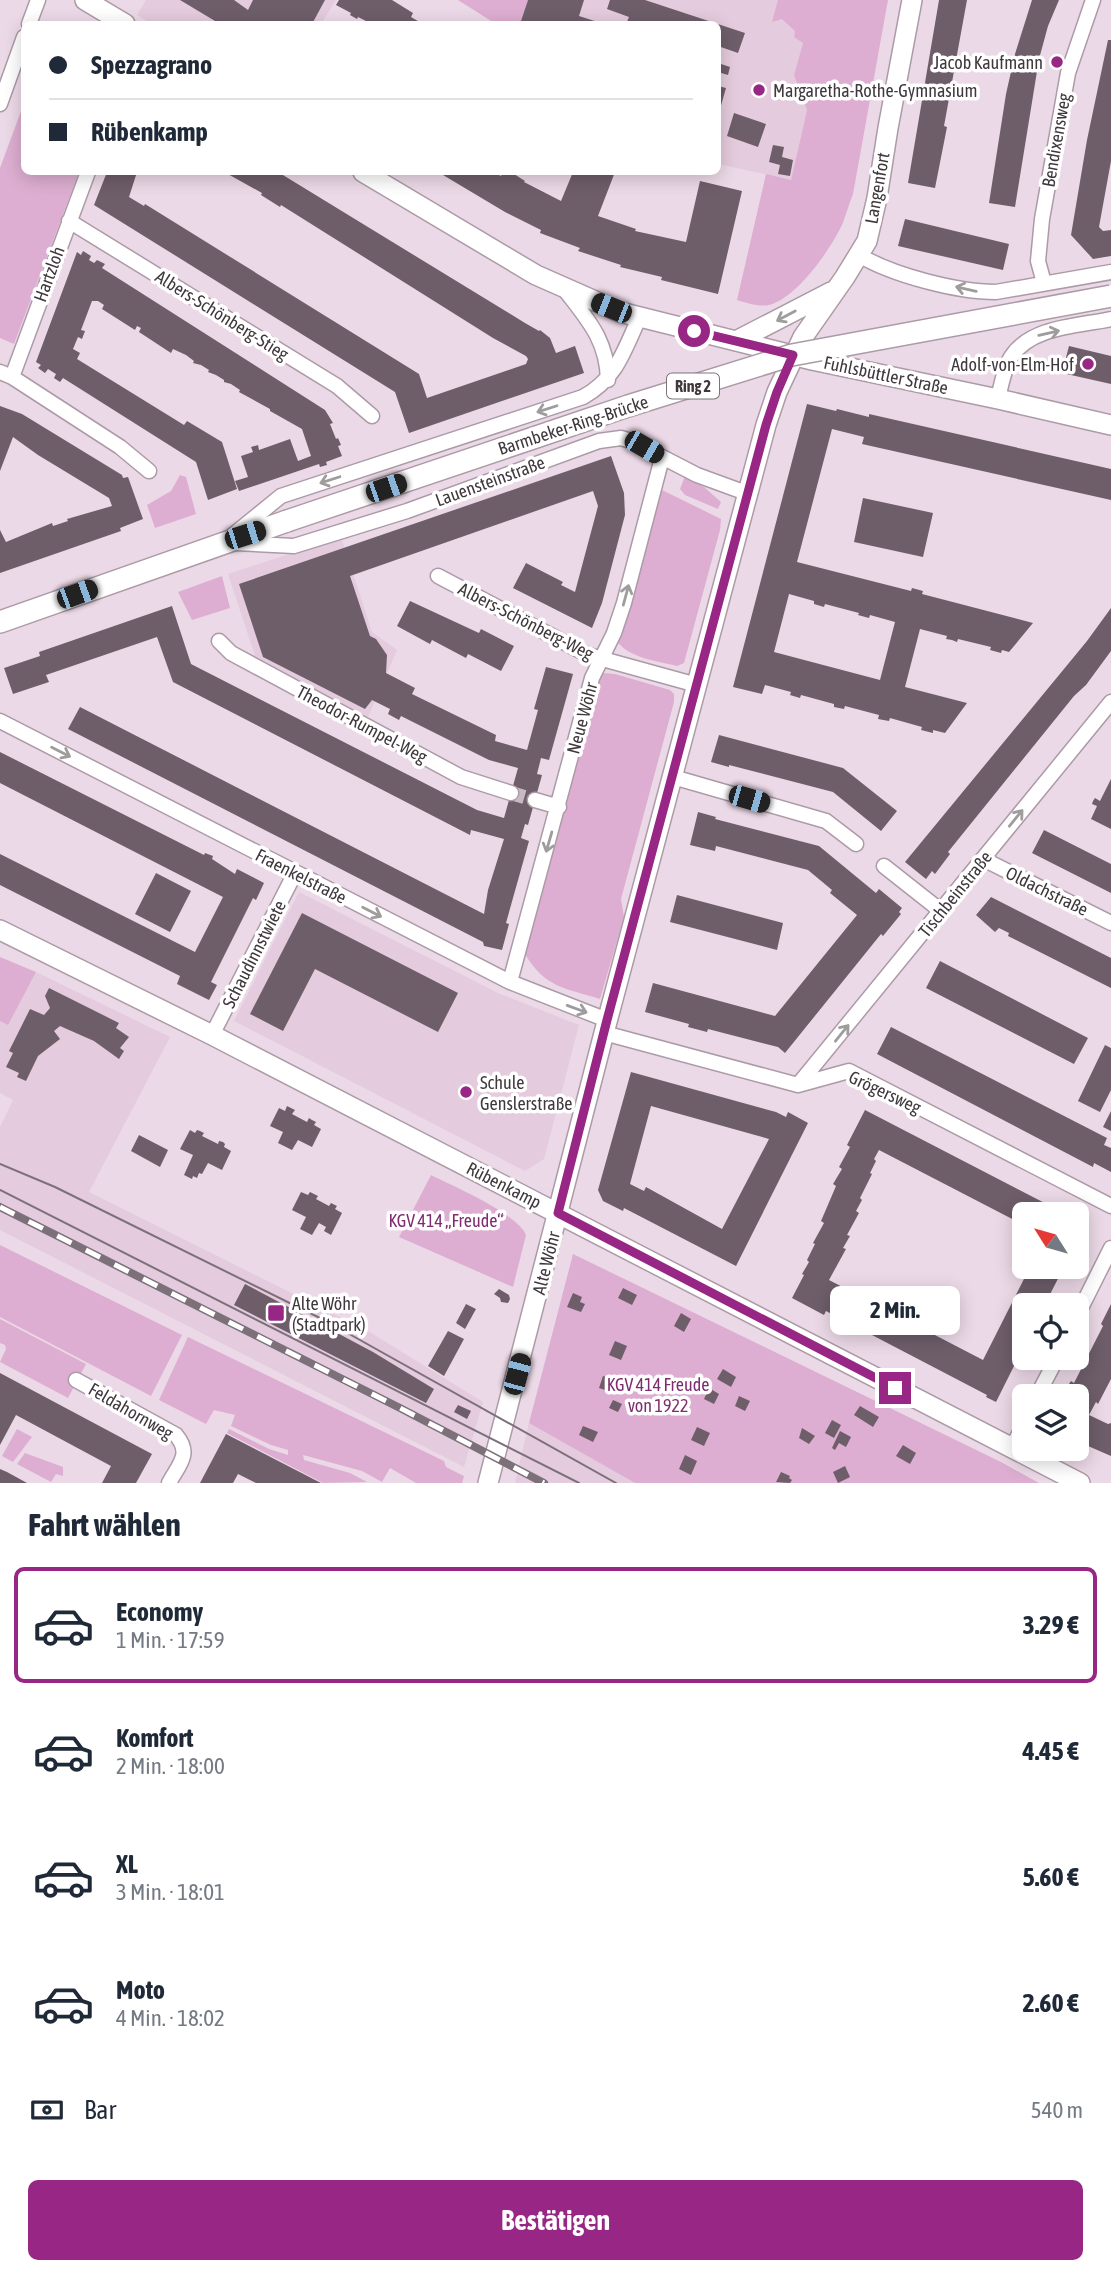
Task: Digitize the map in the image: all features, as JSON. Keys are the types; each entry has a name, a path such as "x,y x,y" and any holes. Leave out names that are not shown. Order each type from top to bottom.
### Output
{"main road":[{"name":"Barmbeker-Ring-Brücke","path":"287,521 628,406 792,355 1111,296"},
{"name":"Lauensteinstraße","path":"0,622 287,521"}],"street":[{"path":"30,21 38,0"},
{"path":"85,0 120,21"},
{"name":"Langenfort","path":"793,355 867,241 912,0"},
{"name":"Bendixensweg","path":"1044,283 1038,261 1042,219 1068,73 1093,0"},
{"path":"0,104 21,45"},
{"name":"Hartzloh","path":"6,374 87,175"},
{"name":"Fuhlsbüttler Straße","path":"368,175 536,275 565,290 639,318 1111,425"},
{"name":"Albers-Schönberg-Stieg","path":"69,221 337,386 372,416"},
{"path":"859,255 894,272 979,292 996,292 1111,272"},
{"path":"565,290 602,343 608,380"},
{"path":"736,341 836,290"},
{"name":"Lauensteinstraße","path":"224,542 281,496 583,397 608,380 639,318"},
{"path":"998,399 1010,359 1026,342 1041,334 1111,319"},
{"name":"Alte Wöhr","path":"488,1483 697,685 777,392 793,355"},
{"path":"6,374 120,447 149,471"},
{"name":"Lauensteinstraße","path":"224,542 295,546 407,511 600,441 621,438 697,475 749,494"},
{"name":"Neue Wöhr","path":"510,982 592,678 614,633 624,603 662,458"},
{"name":"Albers-Schönberg-Weg","path":"438,576 579,650 697,685"},
{"name":"Theodor-Rumpel-Weg","path":"219,641 231,653 461,777 511,793"},
{"name":"Tischbeinstraße","path":"799,1085 1111,702"},
{"name":"Fraenkelstraße","path":"0,721 510,982 606,1026"},
{"path":"673,777 826,821 856,844"},
{"path":"535,800 559,807"},
{"name":"Oldachstraße","path":"983,859 1111,923"},
{"path":"884,866 941,911"},
{"name":"Schaudinnstwiete","path":"212,1035 295,873"},
{"name":"Rübenkamp","path":"0,930 212,1035 1012,1448"},
{"path":"606,1026 799,1085"},
{"name":"Grögersweg","path":"799,1085 849,1071 1111,1206"},
{"path":"1088,1293 1111,1248"},
{"name":"Feldahornweg","path":"76,1380 176,1435 184,1445 184,1455 169,1483"},
{"name":"Rübenkamp","path":"1037,1461 1080,1483"}],"shaded area":[{"path":"146,0 336,0 323,21 147,21 137,15"},
{"name":"Margaretha-Rothe-Gymnasium","path":"458,0 801,0 794,37 803,43 794,75 807,109 791,180 721,165 721,21 491,21"},
{"path":"341,537 372,632 397,650 368,717 255,656 228,574"},
{"name":"Schule Genslerstraße","path":"299,892 498,993 579,1025 544,1159 525,1171 234,1021"},
{"path":"36,972 170,1037 89,1192 368,1331 483,1402 464,1467 0,1230 0,1127 13,1100 0,1093 0,1021 8,1024"},
{"path":"529,1423 635,1483 515,1483"}],"green space":[{"path":"458,0 528,0 521,21 491,21"},
{"path":"778,0 888,0 853,194 842,225 812,272 791,293 780,301 761,305 737,300 766,174 791,180 807,110 794,75 803,43 794,37 795,31 782,19 772,22"},
{"path":"21,111 21,175 78,175 14,344 0,338 0,168"},
{"path":"180,475 186,477 196,514 155,528 147,505 171,491"},
{"path":"685,476 704,487 721,502 718,509 685,495 680,489"},
{"path":"660,489 721,519 684,663 677,666 635,655 616,640"},
{"path":"222,576 230,608 192,620 178,592"},
{"path":"604,673 670,690 674,694 674,702 621,899 624,917 600,999 566,989 548,980 525,954 598,679"},
{"path":"0,957 36,972 8,1025 0,1021"},
{"name":"KGV 414 „Freude“","path":"431,1175 484,1201 521,1227 526,1235 513,1287 399,1237"},
{"path":"0,1245 182,1335 151,1396 0,1317"},
{"name":"KGV 414 Freude von 1922","path":"573,1254 1039,1483 635,1483 529,1423"},
{"path":"0,1319 86,1364 68,1398 0,1362 6,1349 5,1345 0,1343"},
{"path":"188,1337 444,1461 446,1467 464,1476 462,1483 416,1483 390,1468 382,1482 362,1471 303,1455 304,1460 350,1473 367,1482 323,1483 227,1433 229,1429 269,1449 288,1455 288,1450 231,1426 235,1415 214,1410 206,1424 159,1400"},
{"path":"17,1429 32,1437 13,1462 2,1456"},
{"path":"25,1453 63,1467 63,1476 56,1474 51,1482 17,1464"}],"building":[{"path":"180,0 234,0 248,10 253,0 325,0 314,21 215,21"},
{"path":"339,0 392,0 413,13 411,17 418,21 366,21 358,17 357,19 336,5"},
{"path":"528,0 584,0 579,16 595,21 521,21"},
{"path":"610,0 645,0 709,21 627,21 629,17 607,9"},
{"path":"939,0 967,0 935,188 908,183"},
{"path":"1032,0 1059,0 1039,59 1015,207 989,203 1006,94"},
{"path":"721,25 745,33 738,53 721,47"},
{"path":"1108,40 1111,40 1111,161 1099,227 1103,231 1111,230 1111,256 1093,259 1071,235"},
{"path":"721,64 730,67 728,75 721,73"},
{"path":"721,87 726,88 721,106"},
{"path":"734,113 766,124 758,147 727,136"},
{"path":"773,145 784,147 782,157 793,160 790,176 778,174 780,165 769,162"},
{"path":"106,175 136,175 129,197 144,206 145,204 419,374 427,398 526,364 526,356 230,175 283,175 540,330 550,338 556,353 575,346 584,373 409,433 395,392 94,205"},
{"path":"443,175 516,175 561,201 572,175 614,175 598,216 636,229 635,231 686,242 700,181 742,191 718,294 661,280 662,277 620,267 621,265 578,251 580,248 540,233 541,230"},
{"path":"905,219 1009,244 1003,270 898,246"},
{"path":"83,251 91,256 89,260 105,264 102,268 325,410 333,423 330,424 341,445 338,446 342,456 326,462 327,465 320,467 319,464 239,491 235,481 248,477 241,456 253,452 251,447 258,445 259,450 290,439 298,461 311,456 302,429 239,392 240,390 208,372 209,370 201,365 193,363 186,355 173,349 171,353 139,332 141,328 137,326 135,330 102,309 104,305 98,301 92,301 81,330 85,331 82,339 78,337 73,349 80,353 77,359 184,425 187,421 222,442 237,489 208,500 196,462 63,378 60,382 54,378 56,374 48,369 45,373 38,368 41,365 36,362 77,252 81,255"},
{"name":"Adolf-von-Elm-Hof","path":"1069,346 1111,356 1111,384 1062,373"},
{"path":"807,404 869,417 869,414 1111,469 1111,500 862,444 864,437 832,429 797,562 911,591 912,588 923,591 922,594 1033,623 1009,652 1002,650 1001,653 990,650 991,647 958,639 957,642 946,639 947,636 920,629 905,687 967,703 945,733 921,730 922,727 890,718 889,721 878,719 879,715 845,706 844,709 834,707 834,704 801,695 800,698 790,695 791,692 765,685 762,694 733,687","holes":["789,594 814,601 814,604 824,607 825,604 869,618 870,615 895,622 880,680 774,652"]},
{"path":"0,406 22,414 123,478 128,477 143,519 120,528 121,531 0,573 0,530 6,542 52,523 53,526 68,521 67,519 112,506 109,498 13,437 0,471"},
{"path":"611,456 624,493 625,515 602,603 592,628 513,588 526,563 563,582 561,585 575,592 598,506 593,491 350,576 370,636 376,639 387,655 386,673 415,688 412,694 496,735 495,741 527,750 538,710 534,709 546,667 573,674 549,760 541,758 537,774 542,775 528,825 525,824 521,838 529,841 506,923 509,924 502,950 484,946 483,942 68,729 80,707 484,914 488,890 504,839 471,830 470,835 173,682 157,637 46,675 49,682 13,694 4,668 40,656 39,652 172,606 191,664 477,810 504,818 518,768 489,760 401,716 399,720 388,714 390,709 372,700 365,709 263,657 239,584"},
{"path":"863,498 933,513 923,557 854,542"},
{"path":"410,601 479,633 481,629 514,646 501,671 468,654 466,658 432,640 430,644 397,626"},
{"path":"1111,608 1111,651 948,852 950,854 935,874 932,871 926,879 905,862 1087,641"},
{"path":"719,735 843,768 897,811 881,831 833,792 711,762"},
{"path":"0,752 204,855 213,856 212,859 235,874 237,869 264,883 256,900 253,898 211,982 217,985 209,1000 177,984 180,976 0,885 0,854 195,952 223,897 0,783"},
{"path":"1111,779 1111,829 1091,819 1097,806 1092,804 1093,801 1095,798 1100,801"},
{"path":"698,812 716,817 715,819 819,846 876,893 879,889 902,908 899,912 901,914 883,936 881,934 785,1053 778,1047 708,1029 707,1032 688,1027 689,1024 645,1012 653,983 775,1016 857,915 808,870 716,846 715,851 690,845"},
{"path":"1044,830 1111,864 1111,893 1032,853"},
{"path":"156,873 191,891 170,932 135,914"},
{"path":"677,895 783,923 777,950 670,922"},
{"path":"991,897 1111,958 1111,988 1008,936 1009,933 999,928 995,932 976,915"},
{"path":"302,913 458,993 438,1032 315,969 283,1031 250,1014"},
{"path":"940,961 1088,1038 1074,1064 926,988"},
{"path":"49,988 119,1023 116,1028 129,1037 120,1048 124,1051 119,1059 94,1041 60,1026 54,1031 60,1039 38,1056 26,1081 17,1077 19,1073 6,1067 13,1053 9,1051 30,1009 44,1015 50,1008 45,996"},
{"path":"891,1027 1107,1138 1104,1145 1111,1148 1111,1172 1094,1163 1093,1167 877,1054"},
{"path":"1105,1045 1111,1048 1111,1090 1100,1112 1078,1101"},
{"path":"631,1072 786,1117 788,1112 808,1123 736,1266 624,1208 623,1211 603,1201 598,1190","holes":["651,1106 769,1139 722,1229 646,1187 644,1191 630,1184"]},
{"path":"287,1106 295,1110 292,1114 307,1122 309,1118 321,1129 312,1147 298,1140 292,1150 278,1143 283,1132 270,1126 279,1108 285,1111"},
{"path":"865,1110 1043,1202 1012,1202 1012,1219 879,1150 874,1159 876,1161 870,1173 872,1174 860,1198 862,1200 856,1211 859,1213 847,1235 850,1236 843,1248 846,1249 829,1280 983,1360 1012,1303 1012,1370 996,1402 826,1311 824,1315 792,1298 809,1262 807,1260 815,1244 813,1243 824,1223 821,1221 836,1186 833,1184 850,1147 847,1145"},
{"path":"1111,1111 1111,1131 1103,1127"},
{"path":"190,1130 204,1133 202,1136 218,1144 219,1141 223,1142 224,1147 231,1151 222,1170 208,1163 197,1178 184,1175 193,1155 180,1149"},
{"path":"139,1135 168,1150 160,1167 131,1151"},
{"path":"301,1192 318,1196 316,1199 329,1206 331,1203 337,1206 335,1209 342,1213 331,1235 324,1231 326,1227 319,1223 312,1235 300,1229 306,1217 292,1210"},
{"path":"1024,1279 1058,1279 1051,1293 1017,1293"},
{"path":"245,1284 373,1352 434,1389 426,1403 234,1305"},
{"path":"623,1288 637,1295 632,1305 618,1298"},
{"path":"499,1289 509,1295 508,1303 501,1302 494,1294"},
{"path":"573,1293 582,1297 580,1302 585,1304 581,1312 567,1307"},
{"path":"466,1304 476,1309 465,1329 456,1323"},
{"path":"1111,1304 1111,1379 1089,1415 1089,1384 1069,1384 1071,1381 1074,1383 1081,1370 1089,1370 1089,1354 1103,1326 1101,1324"},
{"path":"681,1313 691,1319 684,1332 674,1326"},
{"path":"448,1331 464,1339 444,1376 428,1366"},
{"path":"615,1341 627,1346 621,1360 609,1355"},
{"path":"723,1369 736,1377 731,1387 717,1379"},
{"path":"0,1373 152,1454 136,1483 102,1483 111,1466 16,1415 0,1445"},
{"path":"603,1376 612,1379 608,1391 599,1388"},
{"path":"709,1388 719,1394 714,1404 704,1399"},
{"path":"739,1396 750,1401 745,1411 735,1406"},
{"path":"613,1400 622,1404 618,1412 609,1408"},
{"path":"458,1405 471,1411 467,1419 454,1412"},
{"path":"860,1406 879,1417 873,1427 854,1415"},
{"path":"1089,1415 1111,1423 1111,1456 1089,1446"},
{"path":"832,1420 841,1425 834,1438 825,1433"},
{"path":"583,1426 598,1432 593,1442 579,1435"},
{"path":"697,1427 710,1433 704,1446 691,1440"},
{"path":"802,1428 815,1436 809,1444 799,1438"},
{"path":"840,1431 851,1437 846,1447 839,1443 835,1450 832,1448"},
{"path":"226,1434 321,1483 256,1483 238,1474 233,1483 200,1483"},
{"path":"903,1445 916,1453 910,1464 896,1456"},
{"path":"685,1455 697,1461 691,1475 679,1469"},
{"path":"845,1466 850,1477 838,1483 833,1472"},
{"path":"0,1469 7,1472 27,1483 0,1483"},
{"path":"781,1472 790,1476 790,1483 776,1482"}],"tunnel":[{"path":"511,793 535,800"}],"tram line":[{"path":"0,1164 55,1187 326,1321 616,1483"},
{"path":"0,1190 579,1483"}],"railway":[{"path":"0,1207 544,1483"}],"place":[{"name":"Jacob Kaufmann","path":"1057,62"},
{"name":"Margaretha-Rothe-Gymnasium","path":"759,90"},
{"name":"Adolf-von-Elm-Hof","path":"1088,364"},
{"name":"Schule Genslerstraße","path":"466,1092"},
{"name":"Alte Wöhr (Stadtpark)","path":"276,1313"}],"route":[{"path":"694,331 793,355 766,425 558,1213 667,1272 895,1388"}]}
